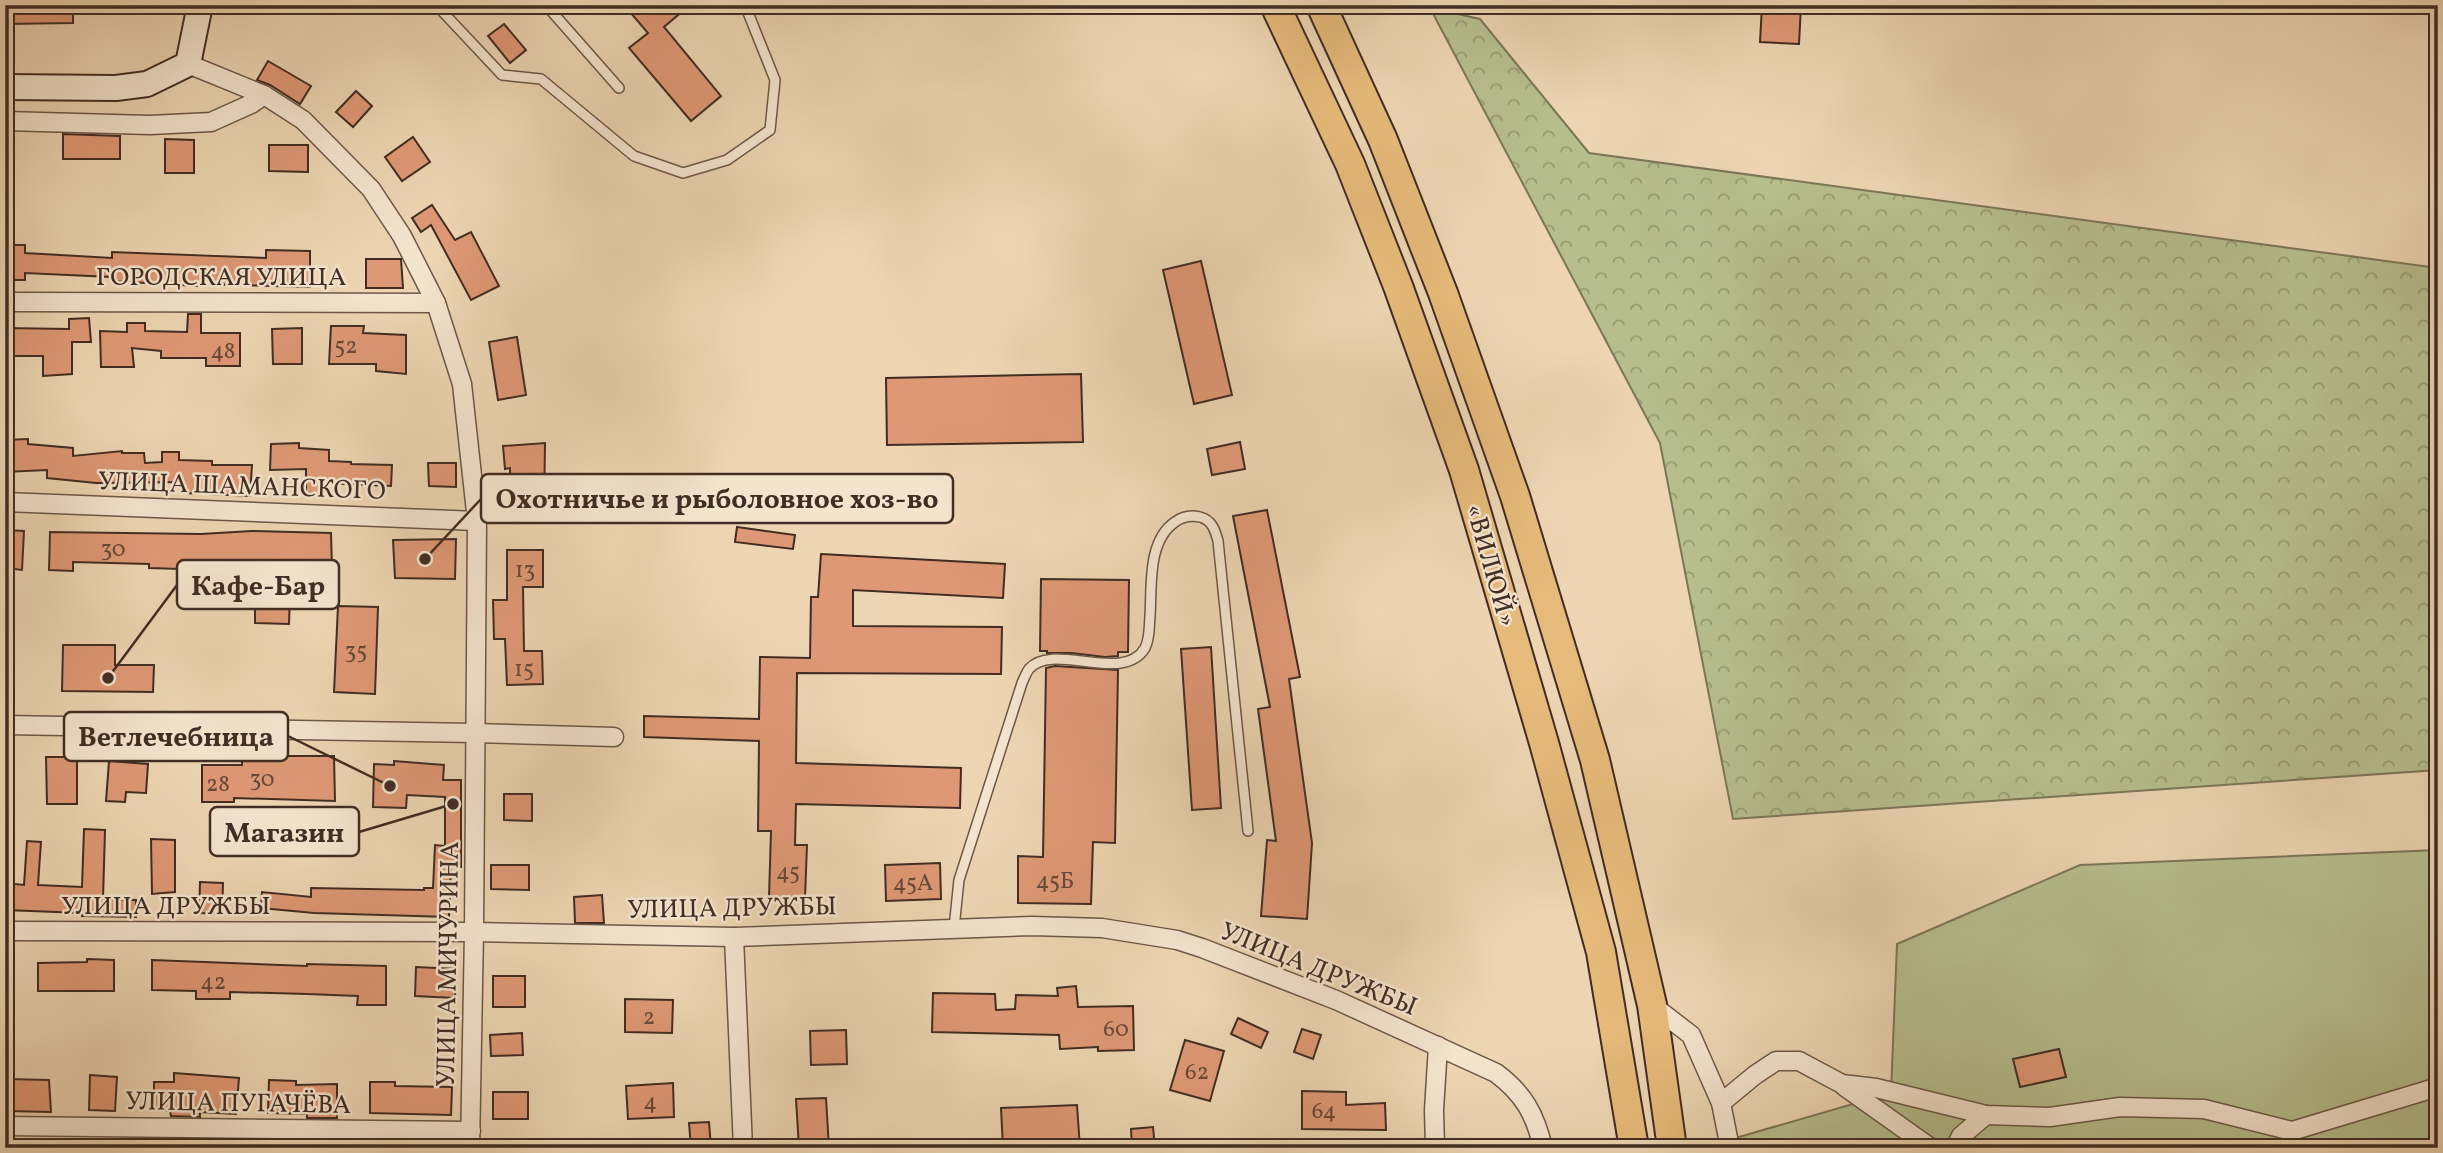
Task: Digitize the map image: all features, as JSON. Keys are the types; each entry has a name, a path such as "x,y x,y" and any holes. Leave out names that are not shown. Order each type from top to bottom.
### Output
{"highway":[{"name":"«ВИЛЮЙ»","path":"1275,5 1350,164 1398,286 1464,470 1541,730 1601,952 1634,1148"},
{"name":"«ВИЛЮЙ»","path":"1321,5 1382,140 1433,267 1515,496 1595,760 1651,1005 1672,1148"}],"main road":[{"path":"5,87 116,88 146,84 188,64 200,5"}],"street":[{"name":"УЛИЦА МИЧУРИНА","path":"188,64 264,94 303,120 371,189 402,236 436,303 462,384 477,521 471,1140"},
{"path":"5,121 150,125 211,122 251,104 264,94"},
{"name":"ГОРОДСКАЯ УЛИЦА","path":"5,302 436,303"},
{"name":"УЛИЦА ШАМАНСКОГО","path":"5,502 477,521"},
{"path":"5,725 614,737"},
{"name":"УЛИЦА ДРУЖБЫ","path":"5,931 474,932 734,937 1032,926 1102,928 1177,940 1336,1000 1496,1073 1513,1086 1532,1112 1543,1148"},
{"path":"734,937 743,1148"},
{"path":"1651,1005 1691,1035 1721,1103 1730,1148"},
{"path":"1435,1148 1438,1046"},
{"path":"1721,1103 1776,1061 1799,1061 1842,1084 1931,1148"},
{"path":"1842,1084 1876,1088 1986,1115 2050,1117 2120,1107 2204,1109 2294,1140 2438,1087"},
{"path":"1955,1148 1961,1136 1986,1115"},
{"name":"УЛИЦА ПУГАЧЁВА","path":"5,1126 471,1140"}],"lane":[{"path":"441,5 441,10 502,75 541,79 634,156 683,173 727,160 770,131 775,80 744,5"},
{"path":"546,5 619,88"},
{"path":"954,928 959,880 1022,683 1029,669 1046,660 1122,663 1136,657 1144,649 1149,636 1154,556 1169,526 1182,517 1205,518 1214,527 1216,534 1248,831"}],"green space":[{"path":"1430,8 1480,19 1589,153 2438,268 2438,770 1733,819 1660,443"},
{"path":"2438,850 2438,1148 1726,1148 1725,1141 1891,1093 1897,944 2080,865"}],"building":[{"path":"5,5 73,5 73,23 5,24"},
{"path":"624,5 690,5 664,27 721,96 691,121 629,48 648,33"},
{"path":"1762,5 1801,5 1799,44 1760,42"},
{"path":"504,24 526,50 510,63 488,36"},
{"path":"268,61 311,86 300,104 257,80"},
{"path":"356,91 372,106 353,127 336,112"},
{"path":"63,134 120,136 120,159 63,159"},
{"path":"413,137 430,162 402,181 385,157"},
{"path":"165,139 194,140 194,173 165,173"},
{"path":"269,145 308,145 308,172 269,171"},
{"path":"432,205 455,240 471,232 499,286 471,300 431,225 421,232 412,218"},
{"path":"5,245 25,245 25,253 112,258 112,252 266,258 266,250 310,251 310,287 198,286 111,281 111,277 25,273 25,280 5,280"},
{"path":"366,259 401,259 403,288 366,288"},
{"path":"1201,261 1232,395 1194,404 1163,270"},
{"path":"188,314 201,314 201,333 240,333 240,366 206,366 206,358 161,358 161,351 132,348 134,367 101,367 100,331 127,332 127,323 145,323 145,331 187,332"},
{"path":"89,318 91,342 72,342 72,374 43,376 43,356 5,356 5,328 69,329 69,319"},
{"path":"331,326 364,326 363,333 406,335 406,374 376,371 376,364 329,364"},
{"path":"302,328 302,364 273,364 272,329"},
{"path":"517,337 526,395 498,400 489,342"},
{"path":"1081,374 1083,442 887,445 886,378"},
{"path":"28,439 28,444 73,448 73,456 122,451 144,453 145,463 162,462 162,452 179,452 179,460 212,461 212,465 252,465 250,496 185,493 184,482 96,483 47,478 47,470 5,472 5,440"},
{"path":"1240,442 1245,469 1212,475 1207,449"},
{"path":"299,443 299,448 329,450 329,461 392,465 391,486 324,483 323,494 306,493 306,469 270,470 271,444"},
{"path":"545,443 544,509 510,508 510,468 505,469 503,446"},
{"path":"428,463 456,463 456,487 429,486"},
{"path":"1267,510 1300,677 1289,679 1312,843 1307,919 1261,916 1267,840 1276,841 1258,709 1270,707 1233,516"},
{"path":"737,527 795,535 793,549 735,542"},
{"path":"5,530 24,531 22,570 5,568"},
{"path":"252,531 331,533 332,568 291,567 289,624 255,623 255,563 182,560 181,569 149,568 149,564 73,562 73,571 49,570 50,532 201,534"},
{"path":"456,539 455,579 395,578 393,540"},
{"path":"507,550 543,550 543,587 523,587 524,651 542,651 543,684 507,685 505,639 494,639 493,600 507,600"},
{"path":"821,554 1005,564 1003,598 853,590 853,626 1002,627 1001,674 797,673 796,763 961,768 960,808 796,804 795,845 807,845 805,898 769,897 771,831 758,831 759,741 644,737 644,716 759,719 760,657 810,658 811,597 818,597"},
{"path":"1041,579 1129,580 1128,652 1118,652 1118,656 1105,657 1040,651"},
{"path":"338,606 378,607 375,694 334,692"},
{"path":"63,645 115,645 115,665 154,665 153,692 62,691"},
{"path":"1211,647 1221,808 1192,810 1181,649"},
{"path":"1055,666 1118,670 1115,843 1093,842 1091,904 1018,903 1018,856 1043,857 1046,668"},
{"path":"242,756 334,756 335,801 234,798 234,802 202,802 202,765 242,765"},
{"path":"46,757 77,757 77,804 47,804"},
{"path":"109,761 148,764 146,793 126,792 125,802 106,801"},
{"path":"394,761 444,765 443,780 461,780 461,867 451,867 449,917 314,913 261,908 262,892 311,897 311,888 433,888 435,845 445,846 445,797 407,795 406,808 373,807 374,764 394,765"},
{"path":"504,794 532,794 532,821 504,820"},
{"path":"84,829 105,830 103,899 136,900 136,917 5,910 5,883 24,885 27,841 41,842 38,885 82,887"},
{"path":"151,839 175,840 175,892 152,894"},
{"path":"940,863 941,899 886,901 885,865"},
{"path":"491,865 529,865 529,890 491,889"},
{"path":"200,882 223,883 222,914 199,913"},
{"path":"602,895 604,923 575,923 574,897"},
{"path":"87,959 114,960 114,991 38,991 38,963 87,962"},
{"path":"152,960 386,966 386,1005 357,1005 358,996 307,994 230,992 230,999 196,999 196,991 152,990"},
{"path":"416,967 456,969 455,998 415,996"},
{"path":"493,976 525,976 525,1007 493,1007"},
{"path":"1076,986 1078,1007 1133,1006 1134,1050 1098,1051 1098,1047 1060,1049 1059,1035 932,1032 933,993 995,994 996,1010 1015,1009 1016,995 1058,996 1057,988"},
{"path":"625,999 673,1000 672,1033 625,1032"},
{"path":"1238,1018 1268,1032 1261,1048 1231,1034"},
{"path":"1302,1029 1321,1035 1313,1059 1294,1052"},
{"path":"846,1030 847,1064 811,1065 810,1031"},
{"path":"522,1033 523,1055 491,1056 490,1035"},
{"path":"1185,1040 1224,1051 1210,1101 1170,1090"},
{"path":"2059,1049 2066,1077 2020,1087 2013,1059"},
{"path":"174,1073 239,1078 236,1114 200,1112 200,1117 171,1116 170,1111 154,1111 154,1082 174,1082"},
{"path":"90,1075 117,1077 115,1111 89,1110"},
{"path":"5,1079 49,1080 51,1112 5,1111"},
{"path":"269,1080 296,1081 296,1085 337,1084 337,1118 307,1118 307,1114 268,1113"},
{"path":"370,1082 395,1082 395,1086 452,1087 451,1115 370,1113"},
{"path":"673,1083 674,1117 628,1119 626,1086"},
{"path":"1302,1091 1346,1092 1346,1105 1385,1103 1386,1130 1302,1129"},
{"path":"493,1092 528,1092 528,1119 493,1119"},
{"path":"826,1098 829,1148 799,1148 796,1099"},
{"path":"1077,1105 1080,1148 1003,1148 1001,1108"},
{"path":"709,1122 711,1148 691,1148 689,1123"},
{"path":"1153,1127 1155,1148 1132,1148 1131,1129"}],"place":[{"name":"Охотничье и рыболовное хоз-во","path":"425,559"},
{"name":"Кафе-Бар","path":"108,678"},
{"name":"Ветлечебница","path":"390,786"},
{"name":"Магазин","path":"453,804"}]}
